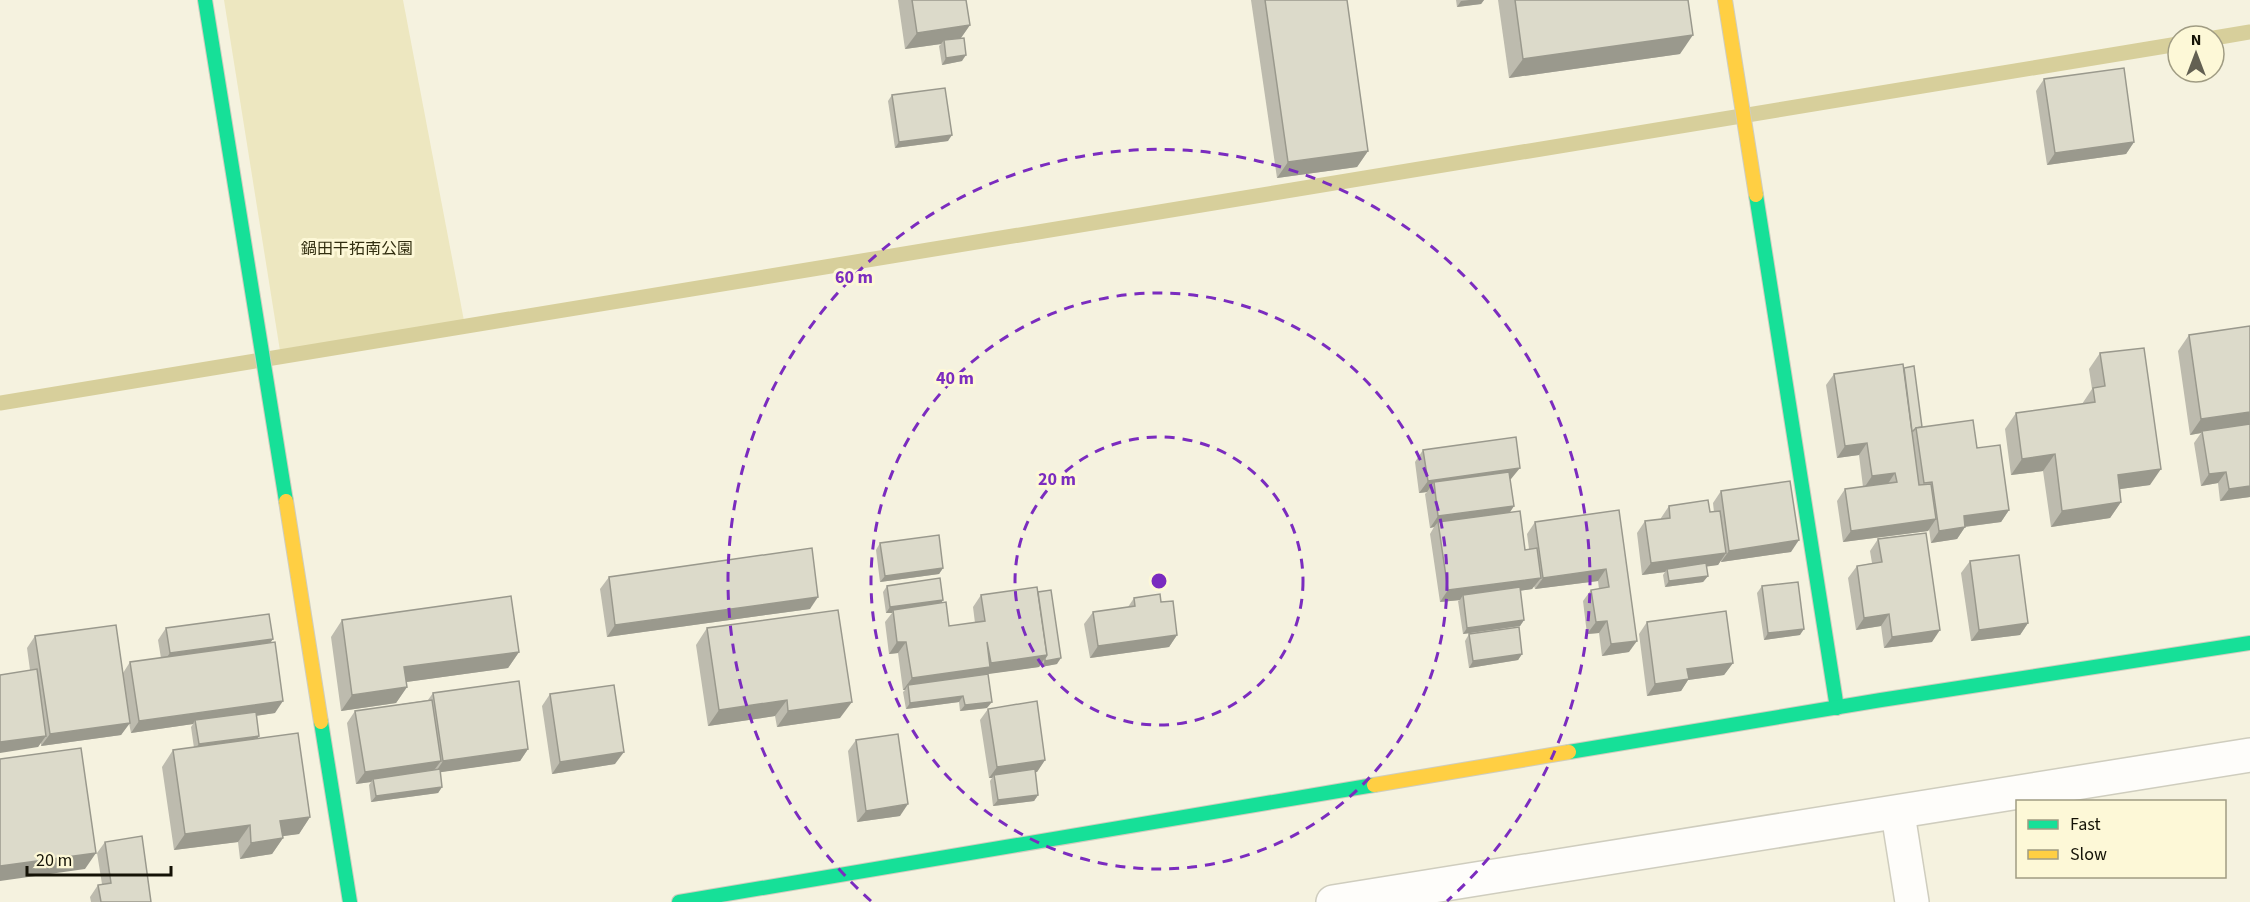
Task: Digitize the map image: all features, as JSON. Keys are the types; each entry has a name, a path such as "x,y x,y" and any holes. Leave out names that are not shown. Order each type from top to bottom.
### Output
{"street":[{"path":"205,0 350,902"},
{"path":"1725,0 1837,708"},
{"path":"679,902 1837,708 2250,643"},
{"path":"1333,902 1898,814 2250,755"},
{"path":"1898,814 1912,902"}],"green space":[{"name":"鍋田干拓南公園","path":"224,0 403,0 465,326 281,357"}],"building":[{"path":"912,0 966,0 970,25 917,33"},
{"path":"1265,0 1347,0 1368,151 1288,162"},
{"path":"1515,0 1688,0 1693,35 1523,59"},
{"path":"964,38 966,55 946,58 944,40"},
{"path":"2124,68 2134,142 2055,153 2044,79"},
{"path":"945,88 952,135 899,142 892,95"},
{"path":"2250,326 2250,412 2201,419 2189,335"},
{"path":"2144,348 2161,469 2118,475 2121,502 2062,511 2055,454 2022,459 2016,413 2095,402 2093,388 2105,386 2100,353"},
{"path":"1903,364 1919,485 1931,484 1936,519 1851,531 1845,489 1897,482 1895,473 1872,476 1867,443 1845,446 1834,374"},
{"path":"1914,366 1922,427 1912,431 1904,368"},
{"path":"1973,420 1977,448 2000,445 2009,510 1964,516 1965,527 1939,531 1932,482 1924,483 1916,428"},
{"path":"2250,424 2250,486 2229,489 2226,472 2209,474 2202,431"},
{"path":"1516,437 1520,468 1428,481 1423,450"},
{"path":"1509,472 1514,506 1438,516 1434,482"},
{"path":"1790,481 1799,540 1729,551 1721,491"},
{"path":"1708,500 1710,512 1720,511 1726,553 1651,563 1645,521 1670,518 1669,506"},
{"path":"1619,510 1637,641 1611,644 1607,621 1596,622 1591,590 1609,587 1606,569 1543,578 1535,522"},
{"path":"1520,511 1525,550 1537,548 1541,578 1448,590 1438,522"},
{"path":"1926,533 1940,630 1892,637 1889,614 1864,618 1857,566 1882,562 1878,539"},
{"path":"939,535 943,568 885,576 880,543"},
{"path":"812,548 818,597 615,625 609,577"},
{"path":"2019,555 2028,623 1979,630 1970,561"},
{"path":"1706,563 1708,576 1669,581 1667,569"},
{"path":"940,578 943,600 890,607 887,586"},
{"path":"1798,582 1804,629 1768,633 1762,586"},
{"path":"1037,587 1047,655 991,663 987,642 990,667 912,678 906,642 897,642 893,610 946,602 949,626 985,621 981,595"},
{"path":"1520,587 1524,620 1467,628 1463,595"},
{"path":"1051,590 1061,658 1045,661 1047,655 1038,592"},
{"path":"1160,594 1161,602 1173,601 1177,635 1098,646 1093,612 1135,606 1134,598"},
{"path":"511,596 519,652 404,667 407,687 352,695 342,620"},
{"path":"838,610 852,702 788,711 787,700 719,710 707,628"},
{"path":"1726,611 1733,663 1687,669 1689,679 1655,684 1647,622"},
{"path":"269,614 273,639 170,653 166,628"},
{"path":"116,625 130,723 50,734 35,636"},
{"path":"1519,627 1522,654 1473,661 1469,634"},
{"path":"275,642 283,701 139,721 130,662"},
{"path":"37,669 46,736 0,742 0,675"},
{"path":"988,674 992,702 965,705 963,696 910,703 908,685"},
{"path":"519,681 528,749 443,761 433,693"},
{"path":"614,685 624,752 560,762 550,694"},
{"path":"432,700 441,761 365,772 355,711"},
{"path":"1037,701 1045,760 997,767 988,709"},
{"path":"256,712 259,736 199,744 195,720"},
{"path":"298,733 310,817 280,821 283,838 251,843 250,825 185,834 173,750"},
{"path":"898,734 908,804 866,811 856,740"},
{"path":"81,748 96,853 0,866 0,759"},
{"path":"440,769 442,787 376,796 373,779"},
{"path":"1035,769 1038,795 998,800 994,775"},
{"path":"142,836 151,902 101,902 98,885 111,883 105,842"}],"waterway":[{"path":"2226,36 2250,32"},
{"path":"0,403 2166,46"}],"traffic: fast":[{"path":"205,0 286,501"},
{"path":"1756,195 1837,708"},
{"path":"1569,752 1881,700 2250,643"},
{"path":"321,722 350,902"},
{"path":"679,902 1374,785"}],"traffic: slow":[{"path":"1725,0 1756,195"},
{"path":"286,501 321,722"},
{"path":"1374,785 1569,752"}]}
